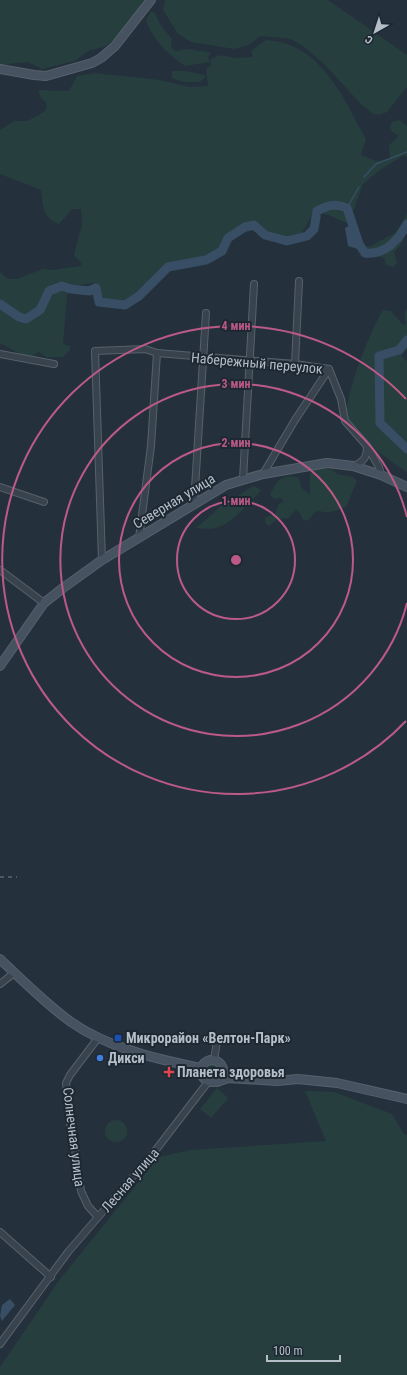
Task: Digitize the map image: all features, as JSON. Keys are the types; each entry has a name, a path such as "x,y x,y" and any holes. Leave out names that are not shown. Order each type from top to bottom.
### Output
{"street":[{"path":"0,69 34,76 46,76 92,63 101,58 115,46 151,0"},
{"path":"295,364 300,281"},
{"path":"243,478 254,284"},
{"path":"194,504 206,313"},
{"name":"Набережный переулок","path":"102,560 95,351 145,350 157,353 203,358 249,360 330,369 341,399 344,421 367,446 379,467 381,475"},
{"path":"139,538 151,446 157,353"},
{"path":"0,354 54,364"},
{"path":"263,474 295,420 330,369"},
{"path":"354,466 363,461 367,455 367,446"},
{"name":"Северная улица","path":"0,666 44,603 102,560 226,485 243,478 327,463 354,466 381,475 407,487"},
{"path":"0,487 44,502"},
{"path":"0,570 44,603"},
{"path":"0,959 71,1022 98,1038 156,1058 200,1068"},
{"path":"0,984 14,973"},
{"name":"Солнечная улица","path":"98,1038 70,1075 66,1083 71,1133 75,1149 81,1191 88,1206 98,1217"},
{"path":"214,1060 217,1041"},
{"path":"239,1079 223,1069 221,1065 214,1060 206,1061 200,1068 200,1074 203,1079 208,1082 217,1082 228,1078 239,1079 277,1081 298,1079 337,1083 407,1099"},
{"path":"217,1082 221,1078 223,1069"},
{"name":"Лесная улица","path":"0,1344 68,1252 152,1155 208,1082"},
{"path":"0,1232 51,1277"}],"green space":[{"path":"0,0 146,0 122,34 104,47 88,51 75,61 42,69 28,62 7,64 5,66 0,65"},
{"path":"165,0 328,0 407,55 407,87 387,112 380,115 373,114 361,104 324,64 303,46 290,39 260,36 249,45 234,49 191,42 178,34 163,10"},
{"path":"151,11 155,13 160,24 172,39 171,47 175,51 185,49 211,53 208,57 210,62 185,66 172,57 161,46 149,27 146,20"},
{"path":"266,40 284,43 301,51 314,60 325,71 343,97 366,139 361,155 376,161 390,159 389,145 399,136 392,132 390,127 392,122 399,120 407,126 407,157 404,155 380,170 363,184 354,209 346,223 329,215 314,212 299,238 287,239 250,230 237,235 213,255 184,269 173,264 123,303 118,304 106,299 92,283 72,286 67,296 63,344 70,346 70,350 63,357 46,357 39,352 31,356 20,354 0,343 0,272 8,279 17,279 43,269 53,270 80,266 82,264 74,255 82,224 81,209 72,209 59,224 53,221 46,215 44,210 41,190 0,174 0,130 14,121 27,121 46,110 47,104 41,98 38,90 69,91 77,76 95,73 160,80 189,87 208,86 206,69 211,65 211,59 220,55 236,58 253,57 251,51"},
{"path":"172,71 185,71 204,75 205,77 200,82 183,82 172,78"},
{"path":"407,214 407,225 404,239 402,244 394,252 397,262 394,267 386,265 384,258 364,252 363,247 371,246 396,232"},
{"path":"407,308 407,349 401,356 407,361 407,472 365,441 357,433 348,420 347,411 353,382 365,348 383,310 391,311 403,325 406,324 404,314"},
{"path":"322,468 332,470 337,474 353,477 357,481 346,507 331,512 316,511 307,521 302,519 300,513 296,510 288,518 277,519 269,526 265,523 265,518 275,514 279,504 284,502 281,498 275,499 270,496 277,482 287,477 298,477 302,488 310,495 310,473 316,469"},
{"path":"253,486 261,490 231,520 215,528 196,528 220,507"},
{"path":"211,1062 217,1065 220,1071 217,1077 211,1080 205,1077 202,1071 205,1065"},
{"path":"217,1088 228,1098 211,1118 200,1109"},
{"path":"305,1091 334,1092 392,1114 404,1134 407,1135 407,1375 0,1375 0,1367 60,1279 159,1157 190,1150 326,1141"},
{"path":"112,1120 120,1120 127,1127 127,1135 120,1142 112,1142 105,1135 105,1127"}],"water":[{"path":"349,226 356,229 362,245 358,249 348,246 345,228"},
{"path":"10,1299 15,1305 2,1321 0,1316 2,1305"}],"waterway":[{"path":"364,177 376,164 407,152"},
{"path":"347,208 359,187"},
{"path":"0,304 19,317 26,319 40,310 49,291 62,286 71,289 89,291 96,288 99,302 125,305 139,296 168,267 206,260 222,251 228,238 245,227 254,225 265,235 287,241 307,236 314,229 317,211 332,205 347,208 359,244 365,253 379,252 390,246 407,224"},
{"path":"407,340 399,350 379,356 380,423 407,449"}],"railway":[{"path":"0,877 17,877"}],"place":[{"name":"Микрорайон «Велтон-Парк»","path":"118,1038"},
{"name":"Дикси","path":"100,1058"},
{"name":"Планета здоровья","path":"169,1072"}]}
